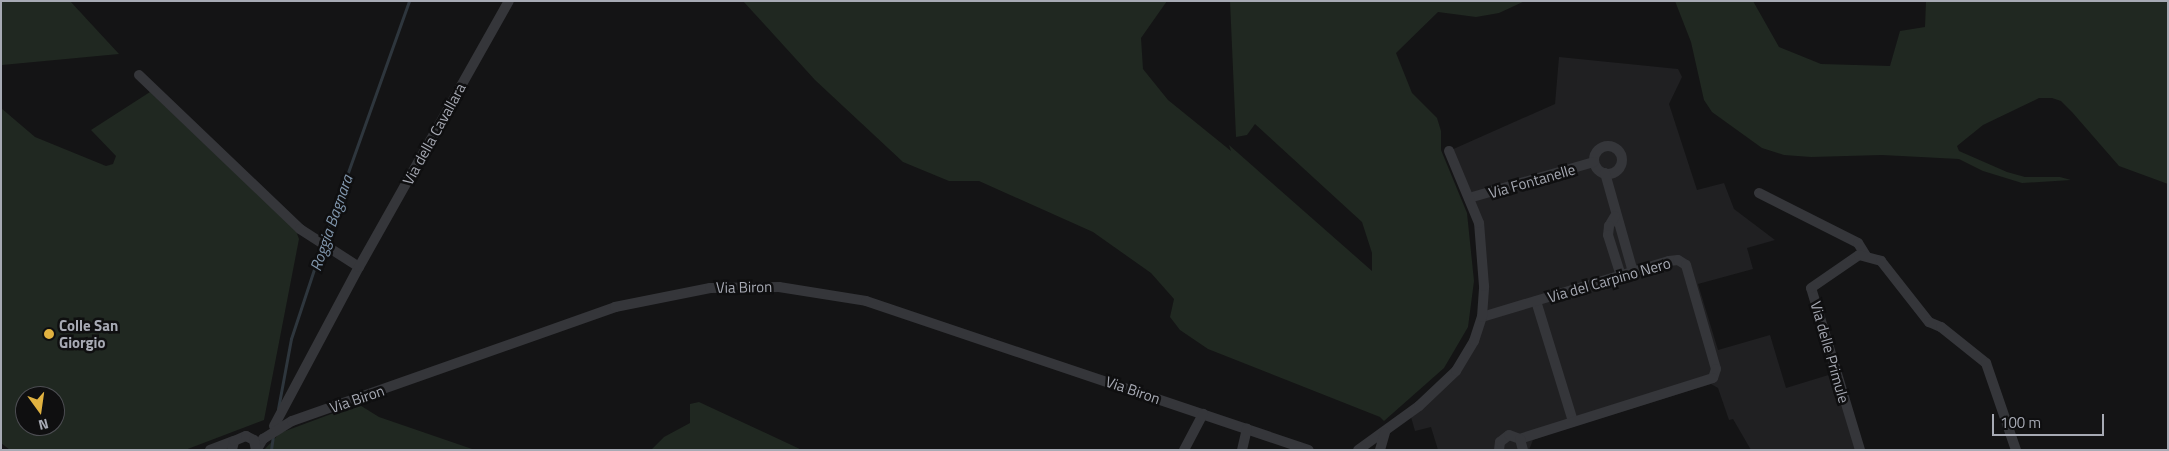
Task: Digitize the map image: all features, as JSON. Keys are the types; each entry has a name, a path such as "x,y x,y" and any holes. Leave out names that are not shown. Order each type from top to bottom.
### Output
{"street":[{"name":"Via della Cavallara","path":"274,426 359,268 508,1"},
{"path":"139,75 300,229 359,268"},
{"path":"1612,146 1620,152 1621,165 1614,172 1605,174 1598,170 1594,162 1596,153 1603,147 1612,146"},
{"path":"1364,448 1385,433 1456,371 1474,340 1482,317 1483,253 1478,223 1449,151"},
{"name":"Via Fontanelle","path":"1469,198 1594,162"},
{"path":"1605,174 1615,216 1633,272"},
{"path":"1760,193 1858,243 1866,256 1881,261 1929,322 1971,349 1986,363 2016,450"},
{"path":"1615,216 1609,226 1608,235 1621,276"},
{"name":"Via delle Primule","path":"1860,450 1811,288 1859,255 1866,256"},
{"name":"Via del Carpino Nero","path":"1482,317 1669,261 1678,260 1686,265 1716,375 1707,381 1520,439 1513,435 1505,436 1500,442 1499,450"},
{"name":"Via Biron","path":"233,445 242,436 250,437 274,426 615,307 682,292 737,287 779,287 866,301 1308,450"},
{"path":"1536,301 1573,421"},
{"path":"288,403 290,422"},
{"path":"1184,450 1203,414"},
{"name":"Via Biron","path":"257,449 263,439 290,422"},
{"path":"1242,450 1247,428"},
{"path":"1380,450 1385,433"},
{"path":"250,437 257,449"},
{"path":"1520,439 1523,450"},
{"path":"210,450 233,445"}],"shaded area":[{"path":"1,1 70,1 119,54 2,65 1,69"},
{"path":"743,1 1167,1 1141,38 1143,69 1168,100 1231,151 1229,145 1372,271 1372,253 1362,222 1255,124 1247,135 1236,137 1230,1 1525,1 1499,13 1476,17 1438,12 1396,53 1412,93 1437,118 1441,131 1441,150 1467,213 1474,281 1468,327 1444,368 1384,421 1380,417 1208,349 1180,330 1170,317 1174,299 1151,273 1093,232 979,181 949,181 903,162 815,80"},
{"path":"1675,1 1753,1 1779,47 1821,64 1890,66 1900,31 1925,27 1926,1 2168,1 2168,184 2119,166 2072,112 2061,101 2052,98 2039,98 1983,125 1957,146 1959,151 2007,172 2025,177 2060,177 2071,180 2022,183 1983,171 1959,159 1882,155 1811,157 1784,155 1762,148 1712,112 1704,100 1691,42"},
{"path":"1559,57 1678,69 1682,77 1669,104 1697,190 1724,183 1734,209 1775,240 1747,248 1753,269 1698,284 1718,350 1770,335 1786,388 1835,373 1860,450 1751,450 1733,419 1729,420 1718,388 1711,384 1533,440 1529,450 1438,450 1431,427 1415,431 1411,417 1446,382 1482,317 1479,223 1449,151 1555,104"},
{"path":"150,92 296,231 299,239 264,420 185,450 10,450 1,443 1,108 35,137 106,166 113,164 116,156 91,130"},
{"path":"699,402 802,450 651,450 664,437 690,423 690,404"},
{"path":"358,404 379,417 475,450 264,450 280,433"}],"waterway":[{"name":"Roggia Bagnara","path":"324,240 409,1"},
{"name":"Roggia Bagnara","path":"278,409 291,339 322,245"},
{"name":"Roggia Bagnara","path":"271,450 273,436"}],"place":[{"name":"Colle San Giorgio","path":"49,334"}]}
